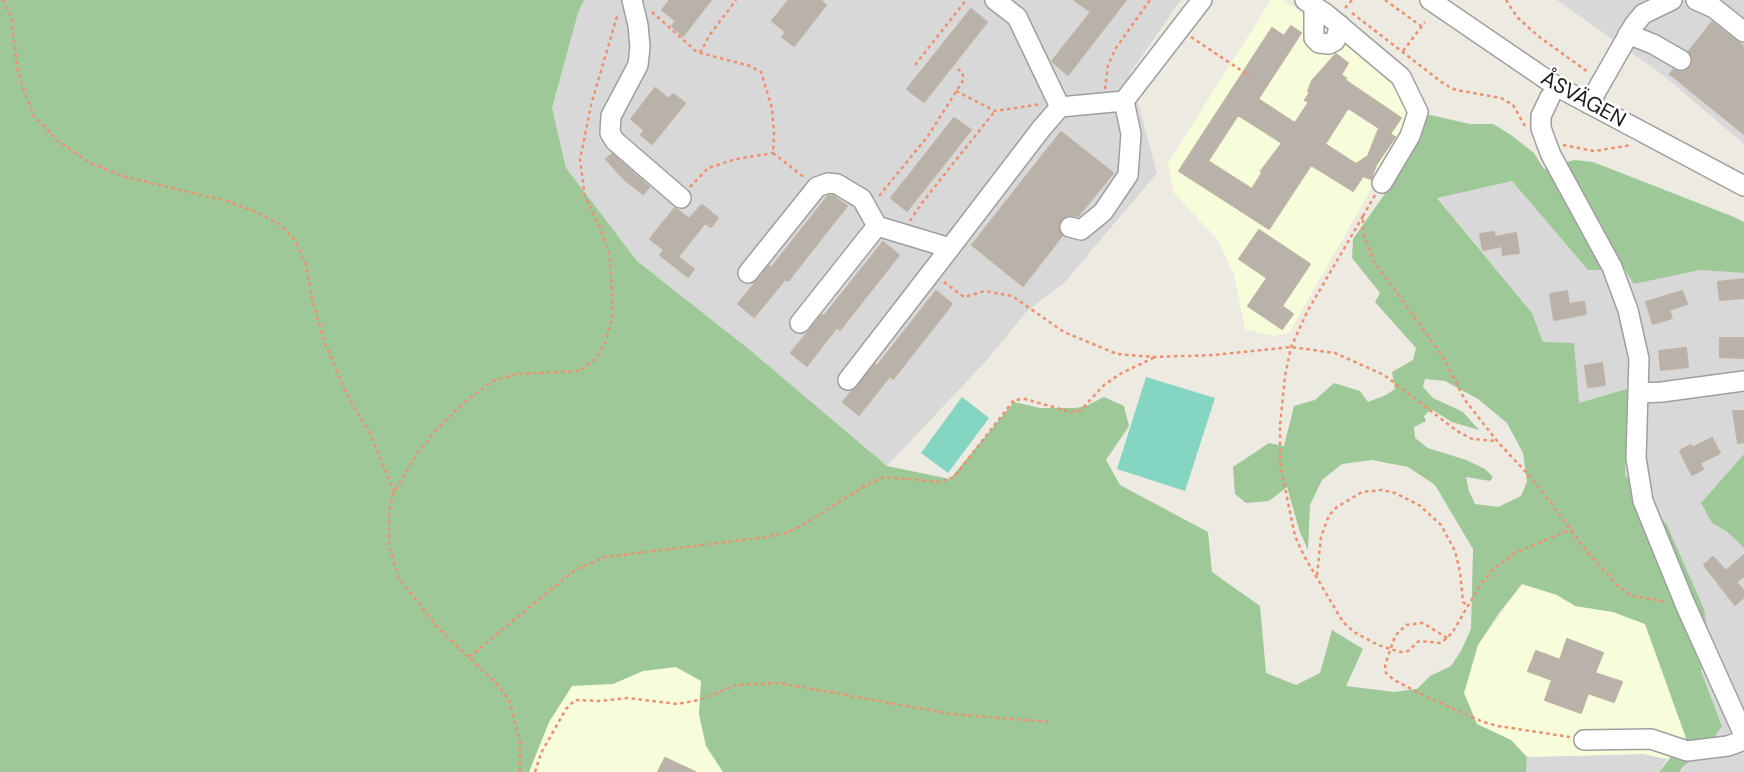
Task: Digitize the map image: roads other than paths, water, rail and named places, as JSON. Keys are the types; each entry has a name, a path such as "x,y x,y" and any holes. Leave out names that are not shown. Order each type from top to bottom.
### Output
{"street":[{"path":"995,0 1017,18 1059,104"},
{"path":"1059,104 1114,102 1180,29 1202,0"},
{"name":"ÅSVÄGEN","path":"1430,0 1525,67 1588,104 1744,186"},
{"path":"1588,104 1643,14 1672,0"},
{"path":"1696,0 1714,8 1744,32"},
{"path":"1343,16 1335,41 1329,44 1319,43 1314,38 1309,3 1343,16 1397,60 1401,77 1418,112 1410,136 1382,183"},
{"path":"629,4 638,25 638,65 611,116 610,133 615,141 681,198"},
{"path":"1629,34 1681,60"},
{"path":"1550,97 1541,116 1541,128 1546,142 1612,267 1628,310 1639,359 1636,458 1643,501 1685,604 1743,732 1728,746 1686,751 1651,739 1584,740"},
{"path":"1070,227 1081,230 1103,212 1128,175 1131,134 1114,102"},
{"path":"848,380 1059,104"},
{"path":"748,273 817,187 828,183 837,184 862,199 872,218 906,235 950,248"},
{"path":"800,323 872,218"},
{"path":"1639,393 1744,381"}]}
